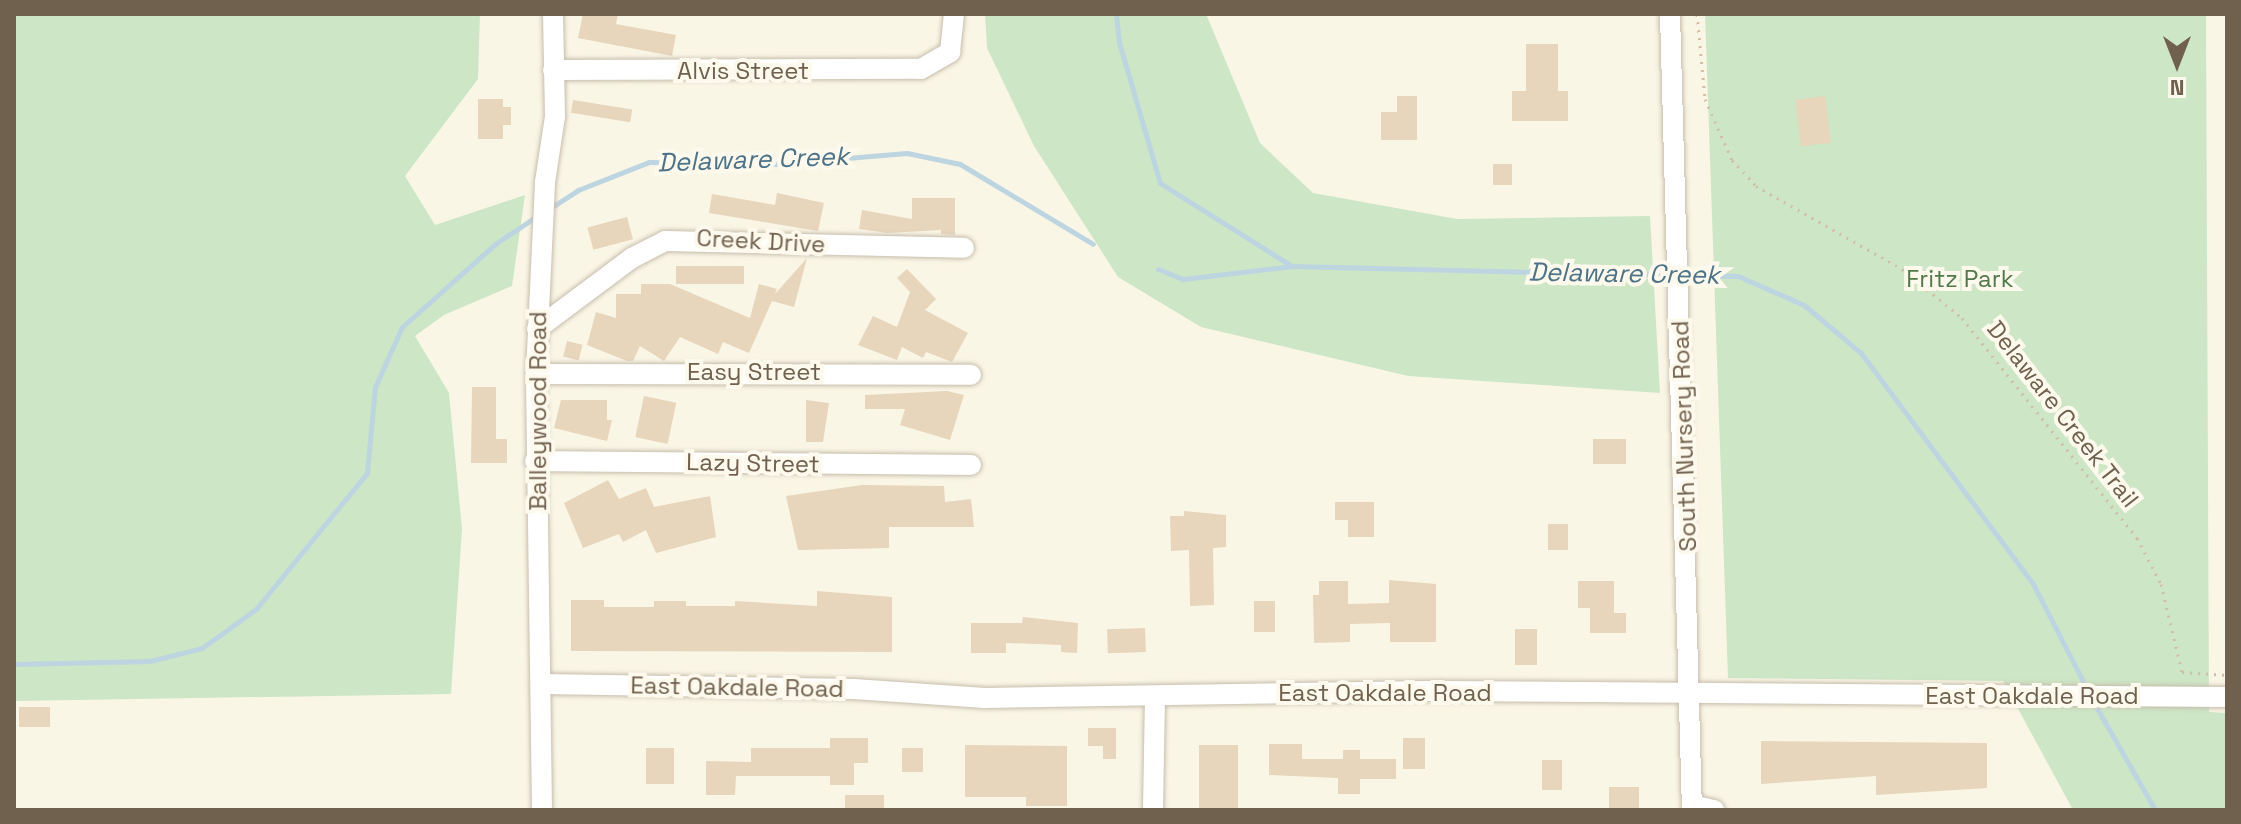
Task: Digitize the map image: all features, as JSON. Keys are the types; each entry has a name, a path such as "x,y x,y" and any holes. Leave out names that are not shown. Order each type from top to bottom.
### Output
{"street":[{"name":"Balleywood Road","path":"542,810 543,684 535,461 536,374 545,182 555,117 553,14"},
{"name":"Alvis Street","path":"553,70 932,66 950,52 954,14"},
{"name":"South Nursery Road","path":"1670,14 1678,201 1692,807"},
{"name":"Creek Drive","path":"537,329 632,258 665,241 964,248"},
{"name":"Easy Street","path":"536,374 971,375"},
{"name":"Lazy Street","path":"535,461 971,465"},
{"name":"East Oakdale Road","path":"543,684 854,689 985,698 1443,691 1691,696 2227,697"},
{"path":"1153,810 1155,697"},
{"path":"1692,807 1714,810"}],"path":[{"name":"Delaware Creek Trail","path":"1697,14 1705,99 1732,160 1756,186 1902,269 1962,318 2137,538 2161,584 2182,672 2227,675"}],"green space":[{"path":"14,14 480,14 478,79 405,176 435,225 525,195 512,286 444,315 415,336 449,393 462,529 451,694 14,701"},
{"path":"985,14 1206,14 1260,143 1313,193 1457,219 1650,216 1660,393 1408,376 1201,327 1118,277 1034,146 987,48"},
{"name":"Fritz Park","path":"1705,14 2206,14 2209,712 2227,713 2227,810 2073,810 2003,681 1728,678"}],"building":[{"path":"583,14 618,14 616,24 676,35 672,56 578,38"},
{"path":"1526,44 1558,44 1558,91 1568,91 1568,121 1512,121 1512,91 1526,91"},
{"path":"1397,96 1417,96 1417,140 1381,140 1381,112 1397,112"},
{"path":"1825,96 1831,143 1801,146 1795,100"},
{"path":"478,99 503,99 503,107 511,107 511,125 503,125 503,139 478,139"},
{"path":"573,100 632,109 630,122 571,113"},
{"path":"1493,164 1512,164 1512,185 1493,185"},
{"path":"777,193 824,203 818,231 709,213 712,194 775,205"},
{"path":"912,198 955,198 955,235 941,234 941,230 887,233 859,229 862,210 912,219"},
{"path":"627,217 633,239 593,250 587,228"},
{"path":"807,258 794,307 772,301 749,353 723,342 718,354 680,337 664,361 640,346 633,361 627,361 587,345 596,312 616,318 616,294 641,294 641,284 670,284 750,318 759,284 777,289 775,294"},
{"path":"676,266 744,266 744,284 676,284"},
{"path":"907,269 936,299 925,310 968,333 952,362 926,352 923,358 902,347 897,360 858,345 873,316 897,327 910,292 897,278"},
{"path":"567,341 583,345 579,360 563,357"},
{"path":"472,387 496,387 496,439 507,439 507,463 471,463"},
{"path":"947,391 964,395 950,440 900,425 905,409 865,409 865,395"},
{"path":"644,396 676,403 668,444 635,437"},
{"path":"561,400 607,400 607,420 612,420 607,441 554,428"},
{"path":"806,400 829,403 823,442 806,442"},
{"path":"1593,439 1626,439 1626,464 1593,464"},
{"path":"608,480 619,499 646,488 654,507 710,496 716,537 656,553 646,530 623,542 619,534 583,548 564,503"},
{"path":"862,485 944,486 945,502 971,499 974,527 889,527 889,548 798,550 786,496"},
{"path":"1335,502 1374,502 1374,537 1348,537 1348,520 1335,520"},
{"path":"1184,511 1226,515 1226,547 1213,548 1214,605 1190,606 1189,550 1171,551 1170,516 1184,516"},
{"path":"1548,524 1568,524 1568,550 1548,550"},
{"path":"1389,580 1436,584 1436,642 1390,642 1390,623 1350,624 1350,642 1314,643 1313,595 1319,595 1319,581 1348,581 1348,604 1389,603"},
{"path":"1578,581 1614,581 1614,613 1626,613 1626,633 1590,633 1590,608 1578,608"},
{"path":"817,591 892,597 892,652 571,651 571,600 604,600 604,607 654,607 654,601 686,601 686,606 735,606 735,601 817,606"},
{"path":"1254,601 1275,601 1275,632 1254,632"},
{"path":"1023,617 1078,623 1077,653 1061,652 1061,645 1006,643 1006,653 971,653 971,623 1022,623"},
{"path":"1145,628 1146,652 1108,653 1107,629"},
{"path":"1515,629 1537,629 1537,665 1515,665"},
{"path":"19,707 50,707 50,727 19,727"},
{"path":"1088,728 1116,728 1116,759 1103,759 1103,746 1088,746"},
{"path":"830,738 868,738 868,763 854,763 854,785 830,785 830,776 736,776 735,795 706,795 706,761 751,762 751,748 830,748"},
{"path":"1403,738 1425,738 1425,769 1403,769"},
{"path":"1761,741 1987,743 1987,788 1876,795 1876,776 1761,784"},
{"path":"1269,744 1302,744 1302,759 1343,759 1343,750 1360,750 1360,759 1396,759 1396,779 1360,779 1360,794 1338,794 1338,778 1269,775"},
{"path":"965,745 1067,746 1067,806 1026,806 1026,797 965,797"},
{"path":"1199,745 1238,745 1238,810 1199,810"},
{"path":"646,748 674,748 674,784 646,784"},
{"path":"902,748 923,748 923,772 902,772"},
{"path":"1542,760 1562,760 1562,790 1542,790"},
{"path":"1609,787 1639,787 1639,810 1609,810"},
{"path":"845,795 884,795 884,810 845,810"}],"waterway":[{"path":"1116,14 1119,42 1160,183 1292,266"},
{"name":"Delaware Creek","path":"549,209 578,190 649,162 775,164 907,153 960,164 1093,244"},
{"name":"Delaware Creek","path":"14,664 150,661 202,648 256,609 367,473 375,387 402,327 495,244 537,216"},
{"name":"Delaware Creek","path":"1158,269 1183,279 1293,266 1672,275"},
{"name":"Delaware Creek","path":"1682,275 1738,276 1804,305 1861,353 2032,582 2088,691"},
{"name":"Delaware Creek","path":"2094,703 2155,810"}]}
